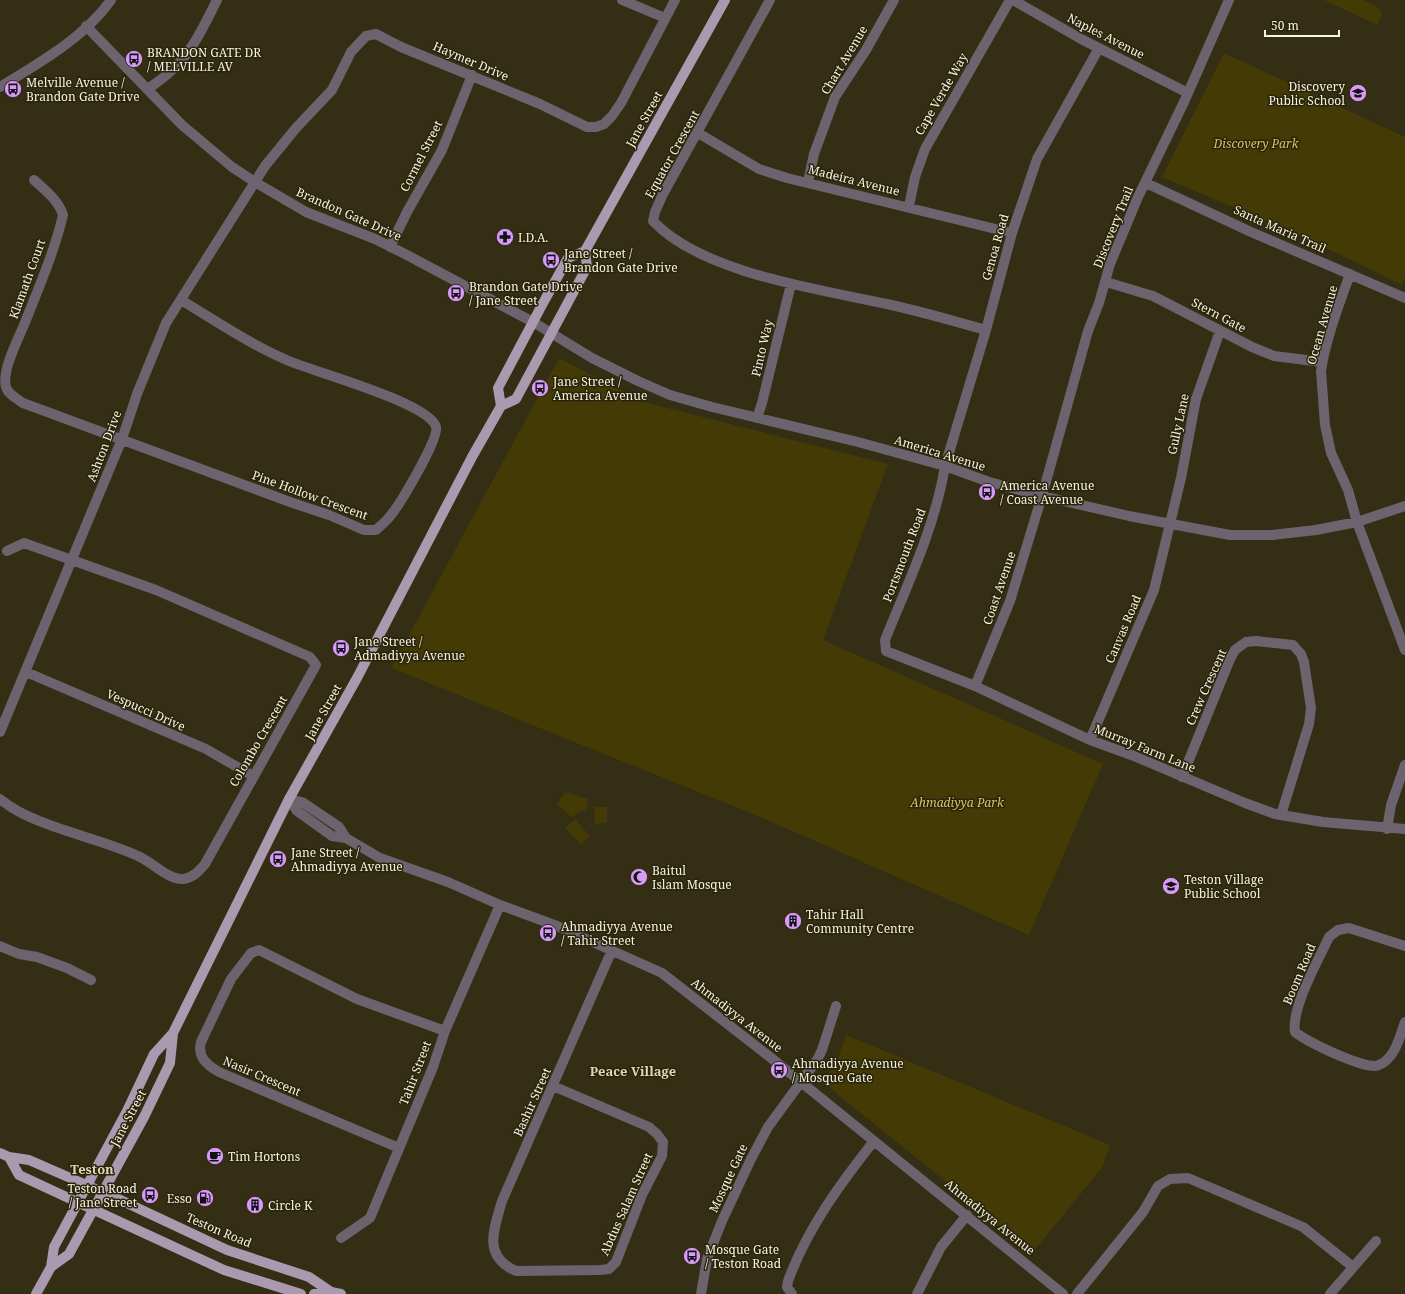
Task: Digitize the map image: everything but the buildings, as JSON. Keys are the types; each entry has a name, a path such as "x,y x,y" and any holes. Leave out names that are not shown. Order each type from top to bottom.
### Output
{"main road":[{"name":"Jane Street","path":"36,1294 51,1267 54,1247 128,1109 154,1054 173,1032 289,799 357,678 472,457 501,406 516,399 587,268 585,251 725,0"},
{"path":"501,406 498,388 533,322 568,258 585,251"},
{"name":"Jane Street","path":"51,1267 69,1254 144,1117 170,1063 173,1032"},
{"name":"Teston Road","path":"4,1155 29,1160 227,1250 309,1277 331,1292"},
{"name":"Teston Road","path":"4,1155 19,1175 93,1210 224,1270 301,1294"},
{"name":"Teston Road","path":"314,1294 331,1292 341,1294"}],"street":[{"path":"0,87 61,48 86,26 111,0"},
{"path":"148,89 173,70 188,51 200,34 217,0"},
{"path":"622,0 665,18"},
{"name":"Haymer Drive","path":"255,182 265,166 296,128 332,90 351,52 366,36 376,34 401,47 472,75 582,124 596,127 604,124 621,103 675,0"},
{"name":"Equator Crescent","path":"770,0 663,194 654,212 653,221 660,228 679,241 711,258 731,266 790,284 902,307 986,330"},
{"name":"Chart Avenue","path":"808,182 814,154 835,97 866,50 894,0"},
{"name":"Naples Avenue","path":"1011,0 1099,48 1188,93"},
{"name":"Cape Verde Way","path":"909,206 915,177 925,149 1011,0"},
{"name":"Discovery Trail","path":"1042,496 1088,331 1106,282 1110,264 1138,197 1188,93 1229,0"},
{"name":"Brandon Gate Drive","path":"86,26 204,144 232,167 306,212 375,239 551,332"},
{"name":"Genoa Road","path":"945,466 986,330 1012,232 1037,159 1099,48"},
{"name":"Cormel Street","path":"390,247 407,212 442,150 472,75"},
{"name":"Madeira Avenue","path":"698,133 758,169 850,195 909,206 1012,232"},
{"name":"Klamath Court","path":"34,180 60,205 63,215 29,312 8,365 5,378 6,387 10,394 23,403 122,439"},
{"name":"Ashton Drive","path":"0,732 122,439 156,344 166,323 255,182"},
{"name":"Santa Maria Trail","path":"1146,183 1251,232 1405,298"},
{"name":"Ocean Avenue","path":"1350,274 1333,323 1322,362 1323,411 1331,453 1348,490 1357,522 1405,650"},
{"name":"Stern Gate","path":"1106,282 1153,296 1252,347 1274,356 1322,362"},
{"name":"Pinto Way","path":"757,418 790,284"},
{"name":"Pine Hollow Crescent","path":"122,439 290,502 329,515 364,530 376,530 390,517 434,442 437,429 434,423 417,409 379,392 279,356 239,335 181,300"},
{"name":"Gully Lane","path":"1169,524 1181,478 1196,399 1220,331"},
{"name":"America Avenue","path":"551,332 592,358 638,381 677,397 858,442 945,466 989,482 1042,496 1169,524 1230,535 1265,535 1316,530 1357,522 1405,506"},
{"name":"Portsmouth Road","path":"886,651 885,640 930,528 941,489 945,466"},
{"name":"Coast Avenue","path":"974,686 1010,601 1042,496"},
{"name":"Canvas Road","path":"1090,740 1154,590 1169,524"},
{"path":"6,550 24,543 71,560"},
{"name":"Colombo Crescent","path":"0,799 16,810 140,857 174,878 183,879 196,874 205,864 316,665 310,657 156,590 71,560"},
{"name":"Crew Crescent","path":"1182,777 1235,650 1246,642 1256,641 1293,645 1301,654 1304,662 1311,708 1306,738 1281,815"},
{"name":"Murray Farm Lane","path":"886,651 974,686 1090,740 1134,756 1245,803 1281,815 1308,820 1387,829 1405,829"},
{"name":"Vespucci Drive","path":"26,672 206,749 253,776"},
{"path":"1387,829 1391,805 1405,764"},
{"name":"Ahmadiyya Avenue","path":"289,799 297,811 332,836 346,838 380,858 448,882 500,905 557,926 662,973 967,1215 1063,1294"},
{"name":"Tahir Street","path":"341,1238 370,1218 433,1067 445,1031 500,905"},
{"name":"Boom Road","path":"1405,946 1350,928 1338,930 1329,937 1299,1004 1294,1023 1295,1032 1305,1040 1362,1063 1376,1066 1384,1062 1392,1054 1405,1022"},
{"path":"0,946 19,954 37,957 67,968 91,980"},
{"name":"Nasir Crescent","path":"399,1148 211,1068 202,1058 199,1050 201,1042 231,979 251,953 259,950 357,999 445,1031"},
{"name":"Bashir Street","path":"504,1266 495,1254 493,1232 502,1201 612,950"},
{"name":"Mosque Gate","path":"700,1294 707,1260 722,1221 751,1159 768,1127 822,1050 836,1006"},
{"name":"Abdus Salam Street","path":"504,1266 516,1271 609,1269 616,1262 642,1195 662,1156 662,1142 657,1134 649,1127 553,1086"},
{"path":"792,1294 787,1286 788,1281 808,1238 842,1182 874,1141"},
{"path":"1077,1294 1130,1230 1143,1212 1158,1186 1170,1179 1178,1178 1188,1178 1302,1227 1354,1267"},
{"path":"917,1294 941,1247 967,1215"},
{"path":"1330,1294 1376,1241"}],"green space":[{"path":"1324,0 1363,0 1379,8 1382,15 1377,25"},
{"name":"Discovery Park","path":"1224,53 1405,137 1405,277 1402,285 1299,235 1162,177"},
{"name":"Ahmadiyya Park","path":"559,358 644,402 888,464 823,640 1103,764 1029,935 758,816 391,668"},
{"path":"565,792 588,799 586,810 578,812 574,817 570,816 557,804"},
{"path":"594,807 607,807 607,823 595,824"},
{"path":"575,819 590,836 581,845 565,828"},
{"path":"846,1035 1110,1145 1102,1168 1033,1252 821,1081 836,1063"}],"place":[{"name":"BRANDON GATE DR / MELVILLE AV","path":"134,59"},
{"name":"Melville Avenue / Brandon Gate Drive","path":"13,89"},
{"name":"Discovery Public School","path":"1358,93"},
{"name":"I.D.A.","path":"505,237"},
{"name":"Jane Street / Brandon Gate Drive","path":"551,260"},
{"name":"Brandon Gate Drive / Jane Street","path":"456,293"},
{"name":"Jane Street / America Avenue","path":"540,388"},
{"name":"America Avenue / Coast Avenue","path":"987,492"},
{"name":"Jane Street / Admadiyya Avenue","path":"341,648"},
{"name":"Jane Street / Ahmadiyya Avenue","path":"278,859"},
{"name":"Baitul Islam Mosque","path":"639,877"},
{"name":"Teston Village Public School","path":"1171,886"},
{"name":"Tahir Hall Community Centre","path":"793,921"},
{"name":"Ahmadiyya Avenue / Tahir Street","path":"548,933"},
{"name":"Ahmadiyya Avenue / Mosque Gate","path":"779,1070"},
{"name":"Tim Hortons","path":"215,1156"},
{"name":"Teston Road / Jane Street","path":"150,1195"},
{"name":"Esso","path":"205,1198"},
{"name":"Circle K","path":"255,1205"},
{"name":"Mosque Gate / Teston Road","path":"692,1256"}],"district":[{"name":"Peace Village","path":"633,1071"},
{"name":"Teston","path":"92,1169"}]}
